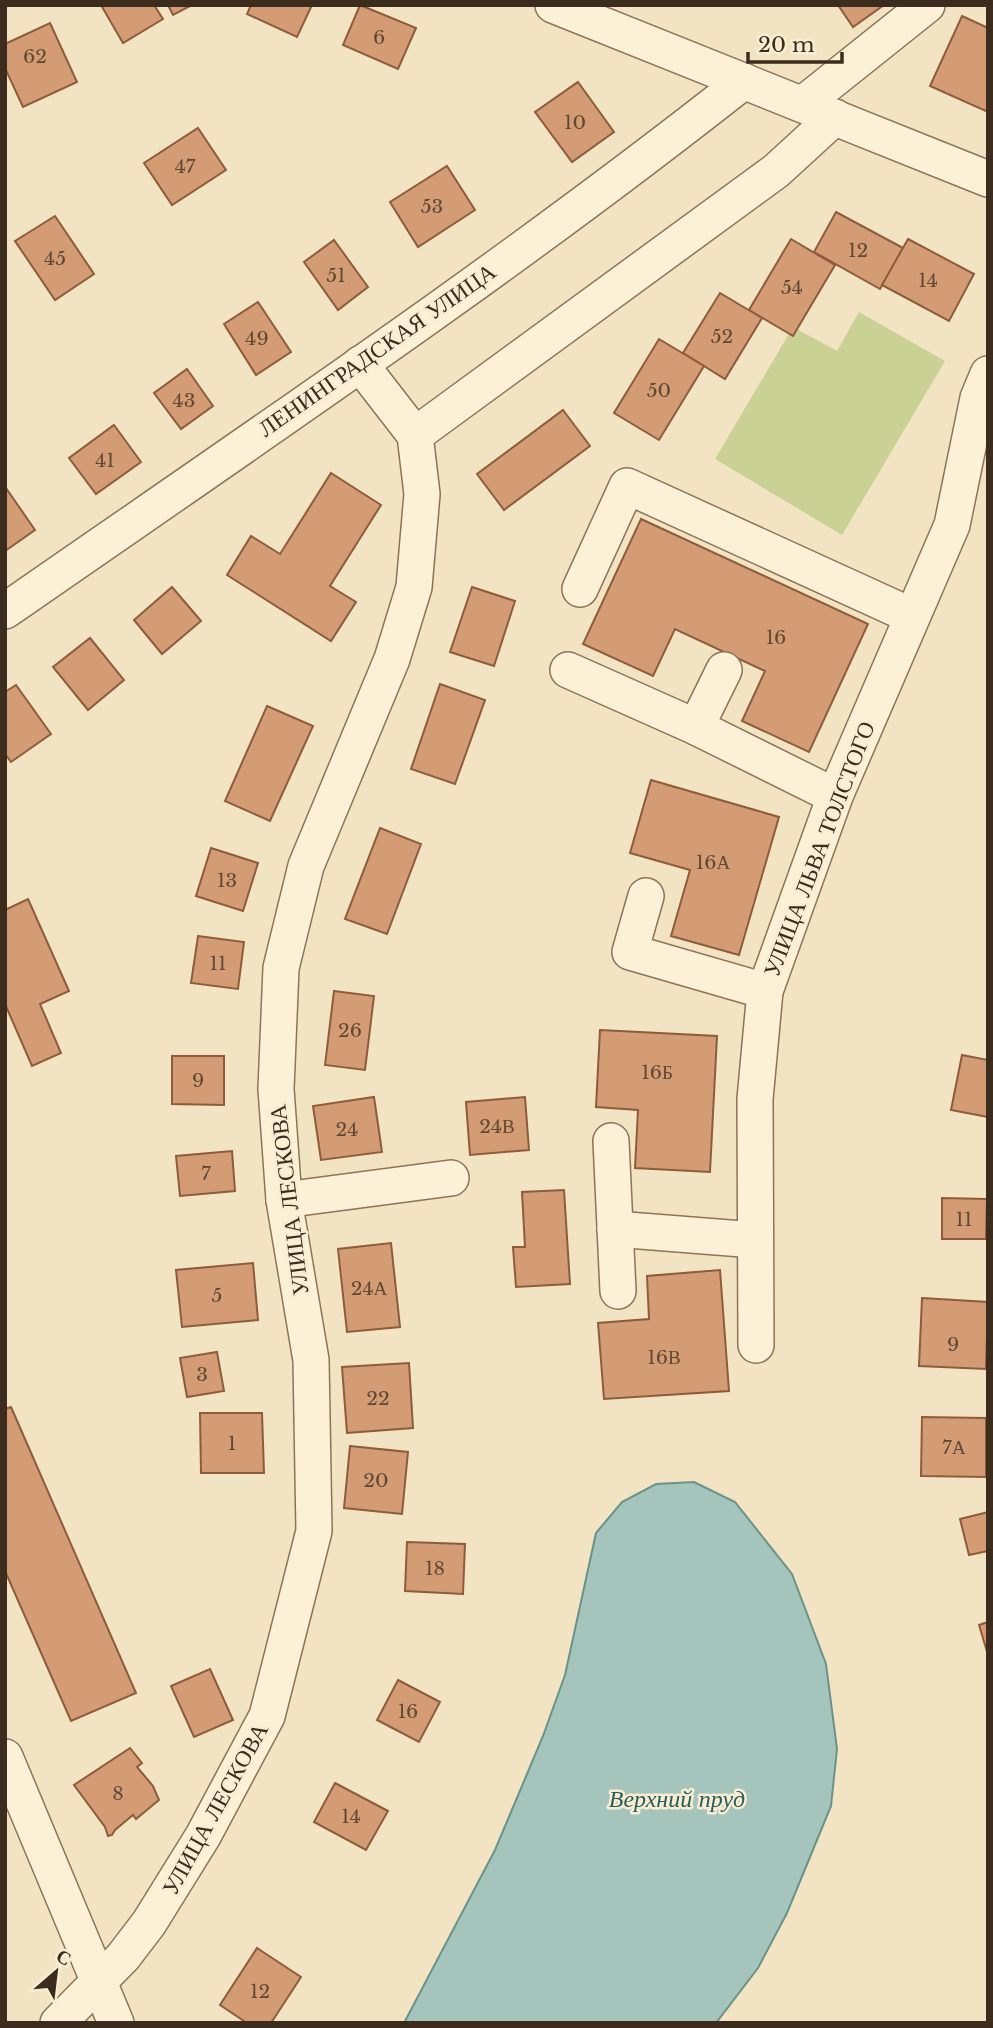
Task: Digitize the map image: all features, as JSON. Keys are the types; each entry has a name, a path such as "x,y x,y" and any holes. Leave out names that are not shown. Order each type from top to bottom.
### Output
{"street":[{"path":"553,5 988,179"},
{"path":"360,364 415,435 776,171 819,110 927,5"},
{"name":"ЛЕНИНГРАДСКАЯ УЛИЦА","path":"5,611 360,364 659,148 744,81"},
{"name":"УЛИЦА ЛЬВА ТОЛСТОГО","path":"756,1345 755,1099 765,991 835,796 952,525 978,398 988,374"},
{"name":"УЛИЦА ЛЕСКОВА","path":"58,2023 123,1957 149,1923 203,1836 267,1716 314,1531 311,1360 284,1200 276,1089 281,968 306,866 392,659 414,587 422,494 415,435"},
{"path":"580,589 627,486 912,616"},
{"path":"568,670 696,727 835,796"},
{"path":"696,727 724,670"},
{"path":"646,896 630,952 765,991"},
{"path":"611,1141 618,1291"},
{"path":"284,1200 451,1178"},
{"path":"615,1229 755,1240"},
{"path":"5,1757 116,2023"}],"green space":[{"path":"859,312 945,361 842,535 715,459 793,327 837,351"}],"water":[{"name":"Верхний пруд","path":"694,1482 735,1502 792,1574 826,1664 837,1749 831,1806 787,1913 758,1968 716,2023 404,2023 495,1850 543,1736 565,1675 596,1533 622,1502 656,1484"}],"building":[{"path":"101,5 154,5 163,19 123,43"},
{"path":"168,5 192,5 173,15"},
{"path":"251,5 312,5 297,37 247,14"},
{"path":"360,5 416,28 398,69 343,45"},
{"path":"838,5 884,5 853,27"},
{"path":"962,16 988,28 988,112 930,86"},
{"path":"50,23 77,82 23,107 5,68 5,44"},
{"path":"578,82 614,132 572,162 535,112"},
{"path":"198,128 226,170 172,205 144,163"},
{"path":"447,166 475,210 418,247 390,202"},
{"path":"836,212 903,248 880,289 814,252"},
{"path":"55,216 94,274 55,300 15,241"},
{"path":"791,239 835,265 793,336 749,310"},
{"path":"908,239 974,274 949,321 882,285"},
{"path":"334,240 368,287 338,310 304,262"},
{"path":"720,293 762,318 725,379 683,353"},
{"path":"258,302 291,352 256,375 224,324"},
{"path":"659,339 704,366 659,440 614,413"},
{"path":"187,369 213,406 181,429 154,393"},
{"path":"563,410 590,446 504,510 477,474"},
{"path":"114,425 141,462 96,494 69,458"},
{"path":"331,473 381,505 330,586 356,602 331,641 227,575 251,536 280,554"},
{"path":"5,489 35,530 5,551"},
{"path":"641,519 868,624 809,752 742,721 765,671 675,629 653,676 583,644"},
{"path":"172,587 201,621 162,654 134,620"},
{"path":"472,587 515,601 494,666 450,652"},
{"path":"90,638 124,680 88,710 53,667"},
{"path":"440,684 485,700 455,784 411,769"},
{"path":"16,685 51,734 11,762 5,754 5,692"},
{"path":"267,706 313,726 270,821 225,801"},
{"path":"651,780 779,817 739,955 671,936 690,870 630,853"},
{"path":"380,828 421,844 387,934 345,919"},
{"path":"211,848 258,863 243,911 196,896"},
{"path":"28,899 69,991 40,1004 61,1053 32,1066 5,1004 5,910"},
{"path":"198,936 244,942 238,989 191,983"},
{"path":"334,991 374,996 365,1070 325,1065"},
{"path":"600,1030 717,1036 710,1172 635,1168 638,1110 596,1107"},
{"path":"962,1055 988,1060 988,1117 951,1110"},
{"path":"172,1056 224,1056 224,1105 172,1104"},
{"path":"374,1097 382,1152 321,1160 313,1106"},
{"path":"525,1097 529,1150 470,1155 466,1102"},
{"path":"232,1151 235,1191 180,1196 176,1156"},
{"path":"564,1190 570,1284 516,1287 513,1247 525,1247 522,1192"},
{"path":"942,1198 987,1199 986,1239 942,1239"},
{"path":"391,1243 400,1327 347,1332 338,1249"},
{"path":"253,1263 258,1320 182,1327 176,1270"},
{"path":"720,1270 729,1391 604,1399 598,1323 649,1319 647,1276"},
{"path":"922,1298 988,1302 986,1369 919,1366"},
{"path":"217,1352 224,1391 187,1397 180,1358"},
{"path":"409,1363 413,1428 347,1433 342,1367"},
{"path":"11,1407 136,1693 71,1721 5,1571 5,1409"},
{"path":"200,1413 262,1413 264,1473 201,1473"},
{"path":"922,1417 986,1418 986,1477 921,1476"},
{"path":"350,1446 408,1452 402,1514 344,1508"},
{"path":"988,1512 988,1551 969,1555 960,1519"},
{"path":"407,1542 465,1544 463,1594 405,1591"},
{"path":"988,1622 988,1655 979,1625"},
{"path":"210,1669 233,1720 194,1737 171,1686"},
{"path":"398,1680 440,1702 419,1742 377,1720"},
{"path":"130,1748 142,1763 137,1767 153,1786 159,1800 136,1819 133,1815 108,1836 105,1827 74,1785"},
{"path":"335,1783 388,1811 366,1850 314,1822"},
{"path":"257,1948 301,1977 271,2023 247,2023 220,2005"}]}
